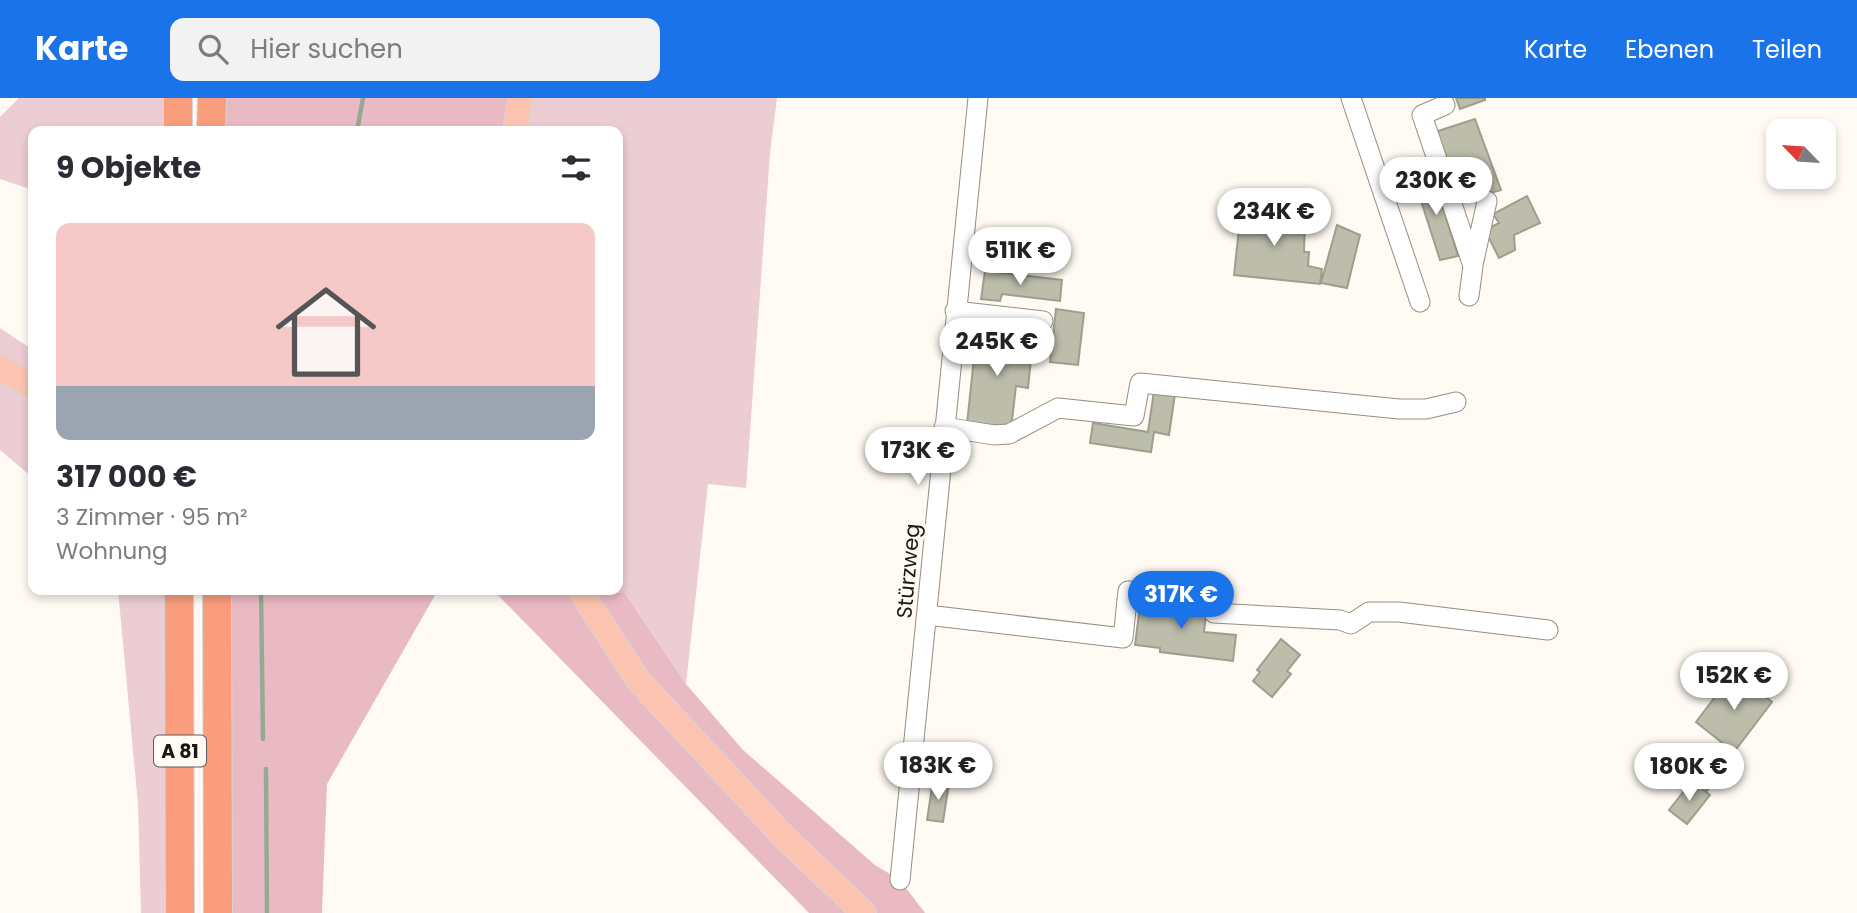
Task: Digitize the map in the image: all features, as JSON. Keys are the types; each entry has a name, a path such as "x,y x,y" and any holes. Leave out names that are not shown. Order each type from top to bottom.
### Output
{"highway":[{"path":"178,98 178,126"},
{"path":"211,126 212,98"},
{"name":"A 81","path":"179,595 180,913"},
{"name":"A 81","path":"216,595 218,913"}],"main road":[{"path":"515,126 520,98"},
{"path":"0,368 28,383"},
{"path":"583,595 638,680 784,837 864,913"}],"street":[{"name":"Stürzweg","path":"900,880 978,98"},
{"path":"1351,98 1420,302"},
{"path":"1445,105 1422,115 1473,265"},
{"path":"1469,296 1487,201"},
{"path":"955,311 1043,321"},
{"path":"944,427 994,435 1009,434 1058,408 1134,416 1140,383 1399,409 1426,409 1456,402"},
{"path":"927,615 1123,638 1128,592 1214,600 1214,613 1340,620 1351,624 1369,612 1399,612 1548,630"}],"shaded area":[{"path":"19,98 178,98 178,126 28,126 28,188 0,179 0,117"},
{"path":"212,98 520,98 516,126 211,126"},
{"path":"520,98 777,98 770,153 746,488 708,484 686,684 623,592 623,126 516,126"},
{"path":"0,328 28,347 28,474 0,450"},
{"path":"624,592 686,684 743,750 875,865 900,880 925,913 809,913 498,595 584,597 623,595"},
{"path":"118,595 179,595 180,913 141,913 138,804"},
{"path":"217,595 435,595 327,784 322,913 218,913"}],"building":[{"path":"1456,98 1485,98 1485,100 1460,109"},
{"path":"1475,119 1501,190 1453,203 1432,133"},
{"path":"1432,173 1458,256 1440,260 1414,179"},
{"path":"1527,196 1540,223 1514,235 1515,250 1499,258 1485,230 1499,223 1493,214"},
{"path":"1241,210 1305,216 1304,252 1309,252 1308,266 1322,269 1320,284 1234,275"},
{"path":"1337,225 1360,235 1347,288 1321,283"},
{"path":"985,271 1062,280 1060,301 1002,294 1000,301 981,299"},
{"path":"1056,309 1084,313 1078,365 1050,362"},
{"path":"968,333 1033,340 1028,388 1016,386 1011,429 967,424 974,358 966,358"},
{"path":"1154,391 1175,394 1169,435 1154,432 1151,452 1090,443 1093,423 1148,432"},
{"path":"1141,598 1207,606 1204,632 1236,635 1233,661 1160,652 1160,648 1135,645"},
{"path":"1281,639 1300,655 1287,671 1291,674 1272,697 1253,681 1260,672 1257,670"},
{"path":"1734,672 1772,702 1734,752 1696,722"},
{"path":"1721,743 1736,755 1706,792 1692,781"},
{"path":"933,781 949,783 943,822 927,820"},
{"path":"1692,781 1710,795 1687,824 1669,810"}],"waterway":[{"path":"358,126 363,98"},
{"path":"261,595 263,739"},
{"path":"266,769 267,913"}]}
